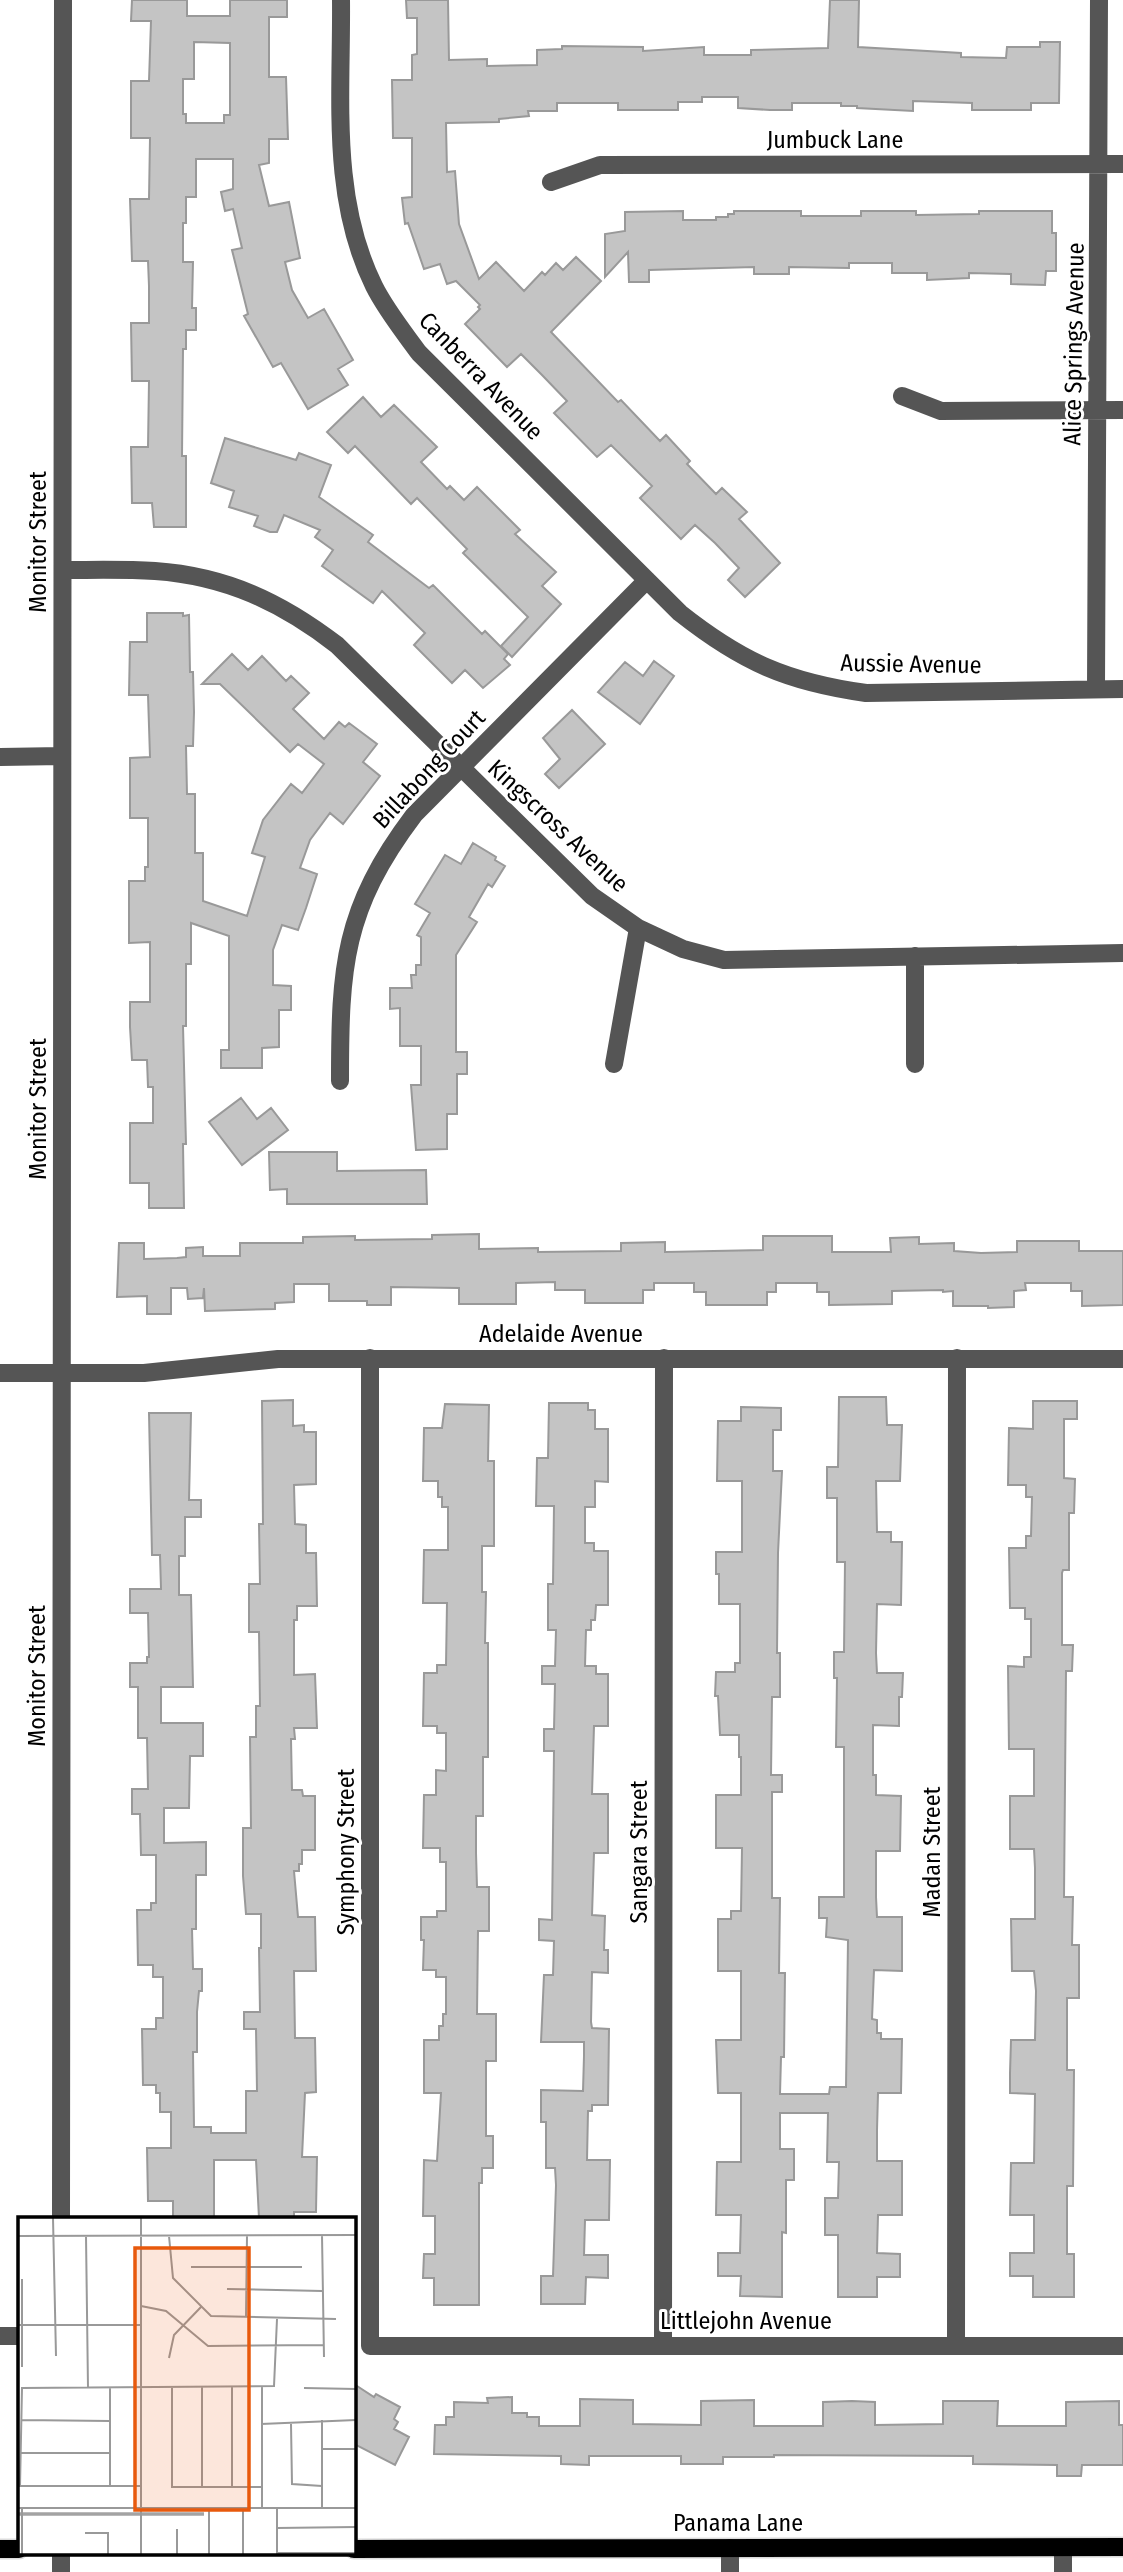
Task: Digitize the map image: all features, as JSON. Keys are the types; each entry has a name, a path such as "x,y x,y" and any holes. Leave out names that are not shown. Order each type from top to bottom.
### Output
{"main road":[{"name":"Panama Lane","path":"355,2549 1123,2547"},
{"path":"0,2549 18,2549"}],"street":[{"name":"Monitor Street","path":"61,2217 63,0"},
{"name":"Canberra Avenue","path":"341,0 342,171 348,213 374,287 393,319 419,352 647,580"},
{"name":"Alice Springs Avenue","path":"1096,688 1099,0"},
{"name":"Jumbuck Lane","path":"551,182 600,164 1123,164"},
{"path":"902,396 942,411 1123,410"},
{"name":"Kingscross Avenue","path":"62,570 154,571 196,576 237,587 303,619 337,645 592,896 638,928 683,948 724,960 1123,953"},
{"name":"Aussie Avenue","path":"647,580 680,613 713,639 749,661 788,677 824,687 866,693 1123,689"},
{"name":"Billabong Court","path":"340,1081 344,966 353,925 368,886 388,848 414,815 647,580"},
{"path":"0,757 62,757"},
{"path":"614,1064 638,928"},
{"path":"915,956 915,1064"},
{"name":"Symphony Street","path":"370,1358 370,2346"},
{"name":"Sangara Street","path":"663,2346 664,1358"},
{"name":"Madan Street","path":"956,2346 957,1358"},
{"name":"Adelaide Avenue","path":"0,1373 144,1373 278,1359 1123,1359"},
{"path":"0,2336 18,2336"},
{"name":"Littlejohn Avenue","path":"370,2346 1123,2346"},
{"path":"1063,2547 1063,2572"},
{"path":"730,2548 730,2572"},
{"path":"61,2554 61,2572"}],"building":[{"path":"132,0 187,0 187,16 230,16 230,0 287,0 287,17 269,17 269,77 286,77 288,139 269,139 269,163 259,165 269,206 289,202 300,258 285,262 292,290 308,318 324,309 353,360 338,369 348,385 308,409 281,363 273,367 244,316 248,314 232,250 242,248 233,209 225,211 221,192 233,189 233,159 196,159 196,197 186,197 186,223 183,223 183,262 193,262 192,308 196,308 196,330 186,330 186,349 183,349 182,456 186,456 186,527 154,527 152,503 132,503 131,447 148,447 149,381 132,381 131,323 149,323 149,286 148,261 132,261 130,199 149,199 150,138 131,138 131,81 149,81 151,21 131,21","holes":["194,42 230,43 230,115 224,115 224,123 186,123 186,114 183,114 183,79 194,79"]},
{"path":"406,0 448,0 449,60 487,59 487,66 537,65 537,50 562,49 562,46 643,47 643,51 704,47 704,55 751,55 751,50 828,48 830,0 859,0 858,47 961,53 961,57 1006,58 1007,47 1040,47 1040,42 1060,42 1059,103 1031,103 1031,110 972,110 972,103 913,101 913,111 857,108 841,106 841,103 792,103 792,110 770,110 738,108 738,97 702,97 702,102 678,102 678,110 618,110 618,103 557,103 557,111 528,111 529,116 499,119 499,122 446,123 447,172 455,171 459,224 479,279 496,262 524,291 542,272 545,275 556,263 563,270 576,257 601,281 551,332 618,402 621,400 660,441 666,435 690,461 687,464 716,494 722,488 747,512 739,519 780,563 745,597 728,580 739,568 715,543 695,525 681,539 640,498 652,486 611,445 597,457 554,413 567,401 521,354 507,367 465,324 480,309 480,305 456,281 447,284 440,264 424,269 408,223 405,224 402,198 412,197 412,138 393,138 392,80 412,80 412,55 417,54 417,18 407,18"},
{"path":"683,211 683,220 716,220 716,217 734,214 734,211 801,211 801,216 861,216 861,211 916,211 916,215 979,214 979,211 1052,211 1052,233 1056,233 1056,271 1046,271 1045,285 1011,284 1011,274 969,273 969,278 927,280 927,273 892,273 892,263 849,263 849,268 789,267 789,274 754,274 754,267 649,270 649,282 629,282 628,252 605,277 605,234 625,231 625,212"},
{"path":"363,397 381,417 394,405 437,447 421,462 447,489 450,486 464,500 477,487 520,530 515,534 556,572 542,586 561,604 512,657 501,646 528,617 463,553 467,549 417,498 411,504 355,446 348,453 327,432"},
{"path":"225,438 296,460 299,453 331,465 319,497 373,535 368,542 429,588 433,585 482,634 485,631 508,654 504,659 510,665 483,688 465,670 452,683 414,645 425,633 382,591 373,603 322,566 333,550 315,537 320,530 284,515 277,532 270,532 254,526 258,516 229,507 234,491 211,483"},
{"path":"147,613 189,615 194,712 193,746 186,746 187,794 195,794 195,853 203,853 203,901 247,916 265,857 252,853 263,820 291,784 302,793 324,764 298,744 290,752 220,684 202,684 232,654 248,670 262,656 286,681 291,676 309,693 293,709 324,739 339,722 345,727 349,723 377,744 363,762 380,776 343,824 330,813 310,840 300,868 317,874 306,908 298,930 282,925 273,950 273,985 291,986 291,1010 279,1010 279,1047 262,1048 262,1068 221,1068 221,1050 229,1050 229,936 191,923 191,964 186,964 186,1026 183,1026 186,1144 183,1144 184,1208 149,1208 149,1183 130,1183 130,1123 153,1123 153,1087 148,1087 147,1060 132,1060 130,1027 130,1002 150,1002 150,942 129,943 129,881 145,881 145,867 148,867 148,818 130,818 130,758 150,757 148,695 129,695 130,642 147,642"},
{"path":"654,661 674,676 640,724 598,692 625,662 643,676"},
{"path":"572,710 605,744 559,788 545,774 560,759 543,738"},
{"path":"473,843 505,866 492,887 488,884 469,917 477,922 456,955 456,1052 467,1052 467,1074 457,1074 457,1114 447,1114 447,1149 416,1150 411,1085 421,1085 421,1046 400,1046 400,1008 390,1009 390,988 412,988 411,975 416,975 416,965 421,965 421,937 417,935 430,913 415,904 445,855 461,864"},
{"path":"241,1098 257,1119 271,1108 288,1130 242,1165 209,1122"},
{"path":"269,1152 337,1152 337,1171 426,1170 427,1204 287,1204 287,1189 270,1190"},
{"path":"479,1234 479,1249 538,1248 538,1252 621,1251 621,1243 665,1242 665,1252 763,1250 763,1236 832,1236 832,1252 891,1252 890,1238 919,1237 919,1244 954,1243 954,1251 981,1253 1017,1252 1017,1241 1079,1241 1079,1251 1123,1251 1123,1305 1082,1306 1082,1291 1071,1291 1071,1283 1025,1283 1026,1290 1014,1291 1014,1307 988,1308 953,1306 953,1291 943,1290 892,1291 892,1304 829,1305 829,1292 817,1292 817,1283 776,1283 776,1292 767,1292 767,1305 706,1305 706,1292 694,1292 694,1283 654,1283 654,1290 643,1290 643,1303 585,1303 585,1290 555,1290 555,1282 516,1283 516,1304 459,1304 459,1288 391,1287 391,1305 367,1305 367,1301 329,1301 329,1284 294,1284 294,1302 275,1303 275,1309 205,1311 204,1288 203,1298 188,1299 187,1288 171,1288 171,1314 147,1314 147,1296 117,1297 119,1243 144,1243 144,1259 186,1257 186,1248 203,1247 203,1256 240,1256 240,1243 303,1243 303,1237 355,1236 355,1240 432,1239 432,1235"},
{"path":"839,1397 886,1397 887,1425 902,1425 900,1481 876,1481 877,1532 891,1532 891,1542 902,1542 901,1605 877,1604 876,1653 877,1673 903,1673 902,1697 899,1697 899,1726 873,1725 873,1775 876,1775 876,1795 901,1796 900,1851 876,1851 876,1897 877,1917 902,1917 902,1971 874,1970 872,2019 877,2020 877,2033 881,2033 881,2039 902,2039 901,2093 878,2093 877,2130 877,2161 902,2161 902,2215 878,2215 877,2253 900,2254 900,2277 877,2277 877,2297 838,2297 838,2235 825,2235 825,2198 838,2198 839,2162 827,2162 828,2113 780,2113 780,2149 794,2149 794,2180 786,2180 786,2233 782,2232 782,2297 740,2296 741,2276 718,2276 718,2253 740,2253 741,2215 716,2215 717,2162 741,2162 741,2093 718,2093 716,2040 741,2040 741,1971 718,1971 718,1919 731,1919 731,1911 741,1911 742,1848 716,1848 716,1795 741,1795 741,1757 739,1735 720,1735 718,1696 715,1696 716,1672 735,1672 735,1663 740,1663 740,1604 719,1604 716,1552 742,1552 742,1481 717,1481 718,1421 741,1421 741,1407 781,1408 781,1430 773,1430 773,1471 782,1471 777,1653 780,1653 780,1697 772,1697 771,1775 782,1775 782,1792 772,1792 772,1898 780,1898 779,1973 785,1973 784,2057 781,2057 780,2094 829,2094 830,2087 846,2087 848,1940 826,1937 827,1918 819,1918 819,1897 844,1897 844,1747 836,1747 837,1678 834,1678 834,1652 844,1652 845,1562 837,1562 837,1498 827,1498 827,1467 838,1467"},
{"path":"293,1400 293,1426 304,1425 304,1432 316,1432 316,1484 294,1485 295,1524 306,1525 306,1553 316,1553 317,1606 297,1606 297,1620 294,1620 294,1675 315,1674 317,1728 294,1728 295,1739 291,1739 292,1790 302,1790 303,1796 315,1796 315,1850 302,1850 302,1864 299,1864 299,1871 294,1871 298,1917 315,1917 316,1971 294,1971 295,2038 315,2038 316,2092 305,2093 302,2157 317,2157 316,2212 294,2212 294,2217 259,2217 256,2160 214,2160 214,2217 173,2217 173,2201 148,2201 147,2148 171,2148 171,2112 160,2112 160,2093 156,2093 156,2085 143,2085 142,2029 156,2029 156,2018 163,2018 163,1977 153,1977 153,1965 138,1965 137,1910 151,1910 151,1903 156,1903 156,1855 141,1855 140,1814 132,1814 132,1789 148,1789 147,1738 138,1738 138,1687 130,1687 130,1663 147,1663 149,1657 148,1613 130,1613 130,1589 161,1589 160,1555 152,1555 149,1413 191,1413 189,1500 201,1500 201,1517 185,1517 185,1556 179,1556 179,1595 191,1595 193,1687 161,1687 161,1723 203,1723 203,1756 190,1756 189,1808 164,1808 164,1843 206,1842 206,1875 196,1875 196,1929 192,1929 193,1969 202,1969 202,1991 199,1991 197,2012 197,2052 193,2052 194,2127 211,2127 211,2133 246,2133 246,2091 257,2091 256,2029 244,2029 244,2012 260,2012 261,1914 246,1914 243,1828 251,1828 250,1737 256,1737 256,1706 260,1706 259,1632 249,1632 249,1584 260,1584 259,1524 263,1524 262,1401"},
{"path":"1033,1401 1077,1401 1077,1419 1064,1419 1064,1478 1075,1479 1074,1513 1069,1513 1069,1570 1063,1570 1062,1573 1062,1645 1073,1645 1072,1671 1066,1671 1064,1897 1073,1897 1072,1945 1079,1945 1079,1998 1067,1998 1067,2070 1074,2070 1073,2186 1067,2186 1067,2254 1074,2254 1074,2297 1033,2297 1033,2276 1010,2276 1010,2253 1034,2253 1034,2215 1010,2215 1011,2163 1034,2163 1035,2094 1010,2093 1011,2040 1035,2040 1036,1991 1034,1971 1012,1971 1011,1919 1035,1919 1035,1868 1034,1849 1010,1849 1010,1796 1034,1796 1034,1749 1009,1749 1008,1666 1024,1667 1024,1657 1031,1657 1031,1619 1025,1619 1025,1608 1010,1608 1009,1548 1026,1548 1026,1536 1031,1536 1032,1497 1026,1497 1026,1485 1008,1485 1009,1428 1033,1429"},
{"path":"549,1403 588,1403 588,1410 595,1410 595,1429 608,1429 608,1482 595,1481 595,1507 585,1507 585,1543 594,1543 594,1551 608,1551 608,1605 596,1605 591,1630 586,1630 585,1666 596,1666 596,1674 608,1674 608,1726 594,1726 592,1794 608,1794 608,1853 594,1853 592,1915 605,1916 604,1950 608,1950 608,1973 592,1972 591,2022 592,2028 609,2029 608,2105 592,2105 592,2111 588,2111 587,2160 610,2160 609,2220 585,2220 584,2255 608,2255 608,2278 586,2277 585,2304 541,2304 541,2276 553,2276 556,2185 555,2168 546,2168 546,2122 541,2122 541,2090 583,2091 584,2056 584,2042 541,2042 544,1975 553,1975 554,1941 539,1940 539,1919 552,1920 554,1751 544,1751 544,1729 554,1729 555,1684 542,1684 542,1666 555,1666 556,1630 548,1630 548,1584 553,1584 554,1506 536,1506 537,1458 548,1458"},
{"path":"445,1404 489,1405 488,1461 494,1461 494,1546 482,1546 482,1592 486,1592 485,1643 488,1643 488,1757 483,1757 483,1816 476,1816 476,1853 477,1887 489,1887 489,1931 478,1931 477,2014 496,2014 496,2061 486,2061 486,2136 493,2136 493,2168 482,2168 482,2183 479,2183 479,2305 434,2305 434,2278 423,2278 424,2254 435,2254 435,2216 423,2216 424,2160 437,2161 441,2093 424,2093 424,2040 439,2040 439,2026 443,2026 443,2014 446,2014 446,1977 436,1977 436,1970 423,1970 424,1940 421,1940 421,1917 437,1917 437,1911 446,1911 446,1862 440,1862 440,1848 423,1848 424,1795 436,1795 436,1770 446,1771 446,1733 437,1733 437,1726 423,1726 424,1673 437,1673 437,1665 446,1665 447,1603 423,1603 424,1550 448,1550 448,1507 442,1507 442,1497 438,1497 438,1481 423,1481 424,1428 442,1428"},
{"path":"355,2385 374,2397 376,2394 400,2407 394,2419 398,2422 394,2429 409,2437 395,2465 355,2445"},
{"path":"512,2397 512,2413 527,2413 527,2417 539,2417 539,2426 580,2426 580,2399 633,2400 633,2424 701,2425 701,2401 754,2400 754,2426 823,2426 823,2402 852,2401 875,2402 875,2425 943,2424 943,2401 998,2401 997,2426 1066,2426 1066,2402 1119,2401 1119,2425 1123,2425 1123,2465 1082,2465 1081,2476 1057,2476 1057,2465 973,2464 973,2456 774,2455 723,2457 723,2464 681,2464 681,2456 589,2456 589,2465 561,2464 561,2456 434,2454 435,2425 446,2425 446,2417 454,2417 454,2402 488,2403 487,2398"}]}
